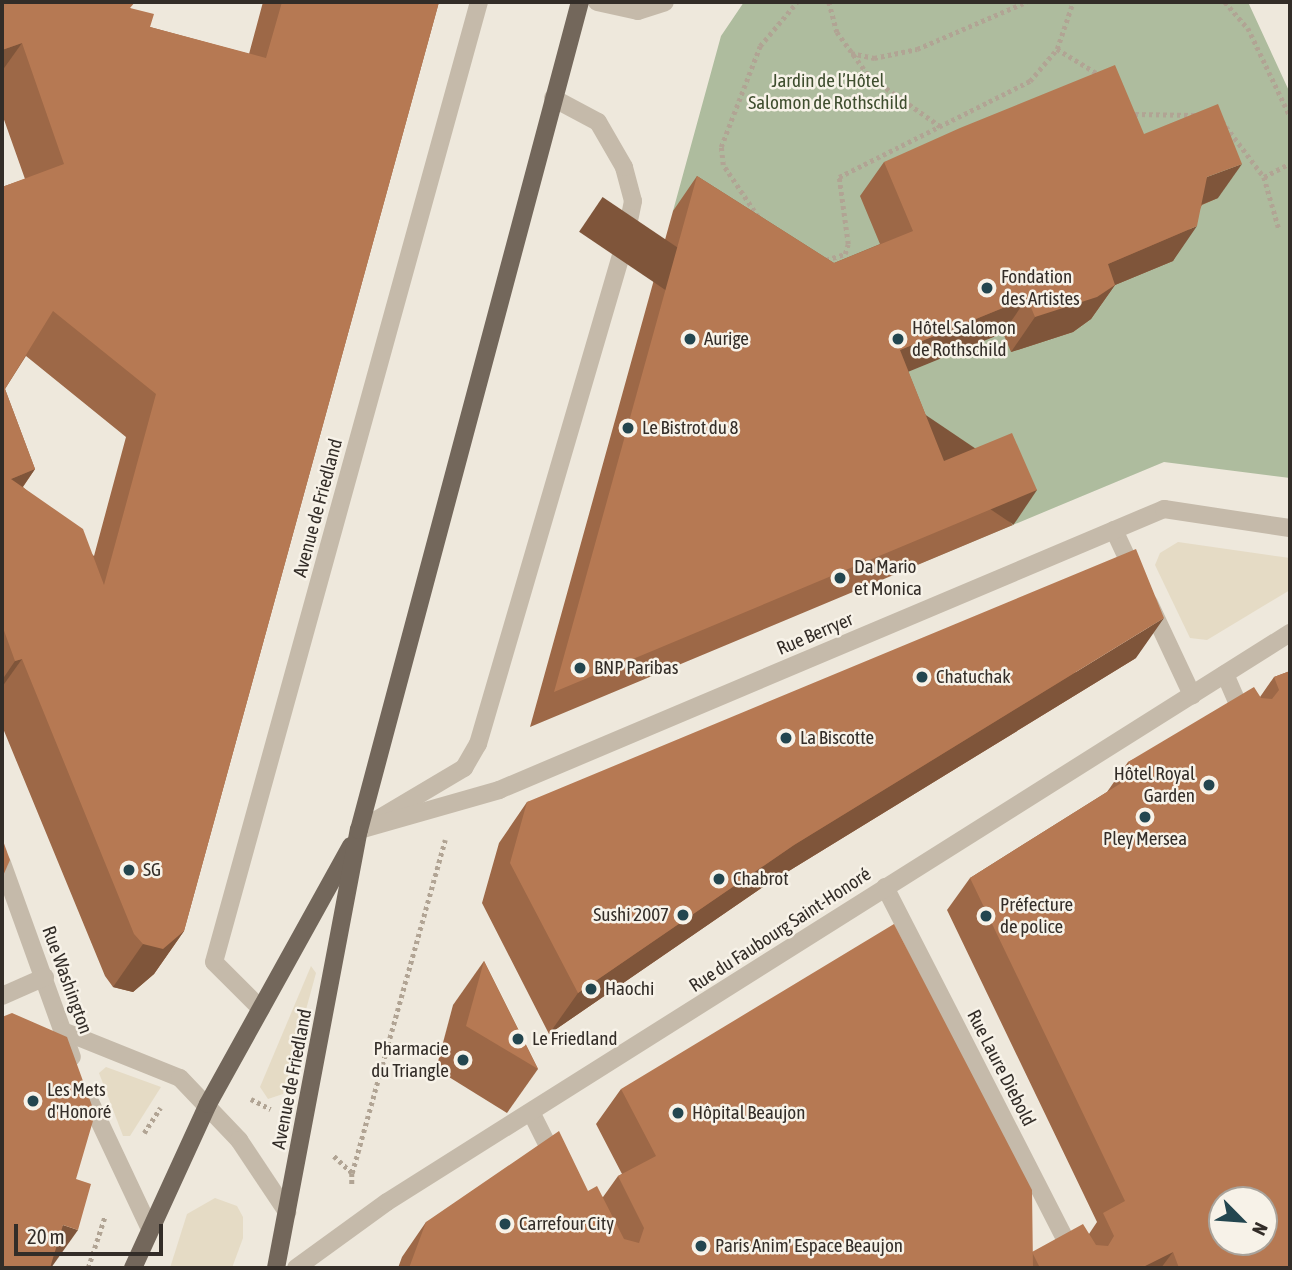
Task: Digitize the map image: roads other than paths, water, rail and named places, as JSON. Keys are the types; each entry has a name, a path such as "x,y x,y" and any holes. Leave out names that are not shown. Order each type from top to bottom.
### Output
{"main road":[{"name":"Avenue de Friedland","path":"276,1268 359,830 580,2"},
{"name":"Avenue de Friedland","path":"133,1268 148,1224 208,1104 359,830"}],"street":[{"name":"Avenue de Friedland","path":"261,1009 214,962 479,2"},
{"path":"597,2 638,11 665,2"},
{"path":"359,830 464,768 478,744 624,245 633,201 624,167 598,122 553,98"},
{"name":"Rue Berryer","path":"359,830 499,790 1164,509 1290,528"},
{"path":"1114,530 1192,695"},
{"name":"Rue du Faubourg Saint-Honoré","path":"296,1268 531,1112 1290,633"},
{"path":"1225,674 1245,722"},
{"name":"Rue Washington","path":"2,863 103,1139 148,1224"},
{"name":"Rue Laure Diebold","path":"885,887 1080,1268"},
{"path":"2,996 45,977"},
{"path":"63,1031 180,1078 208,1104 287,1212"},
{"path":"531,1112 566,1183"}],"place":[{"name":"Fondation des Artistes","path":"987,288"},
{"name":"Aurige","path":"690,339"},
{"name":"Hôtel Salomon de Rothschild","path":"898,339"},
{"name":"Le Bistrot du 8","path":"628,428"},
{"name":"Da Mario et Monica","path":"840,578"},
{"name":"BNP Paribas","path":"580,668"},
{"name":"Chatuchak","path":"922,677"},
{"name":"La Biscotte","path":"786,738"},
{"name":"Hôtel Royal Garden","path":"1209,785"},
{"name":"Pley Mersea","path":"1145,817"},
{"name":"SG","path":"129,870"},
{"name":"Chabrot","path":"719,879"},
{"name":"Sushi 2007","path":"683,915"},
{"name":"Préfecture de police","path":"986,916"},
{"name":"Haochi","path":"591,989"},
{"name":"Le Friedland","path":"518,1039"},
{"name":"Pharmacie du Triangle","path":"463,1060"},
{"name":"Les Mets d'Honoré","path":"33,1101"},
{"name":"Hôpital Beaujon","path":"678,1113"},
{"name":"Carrefour City","path":"505,1224"},
{"name":"Paris Anim' Espace Beaujon","path":"701,1246"}],"park label":[{"name":"Jardin de l’Hôtel Salomon de Rothschild","path":"828,92"}]}
